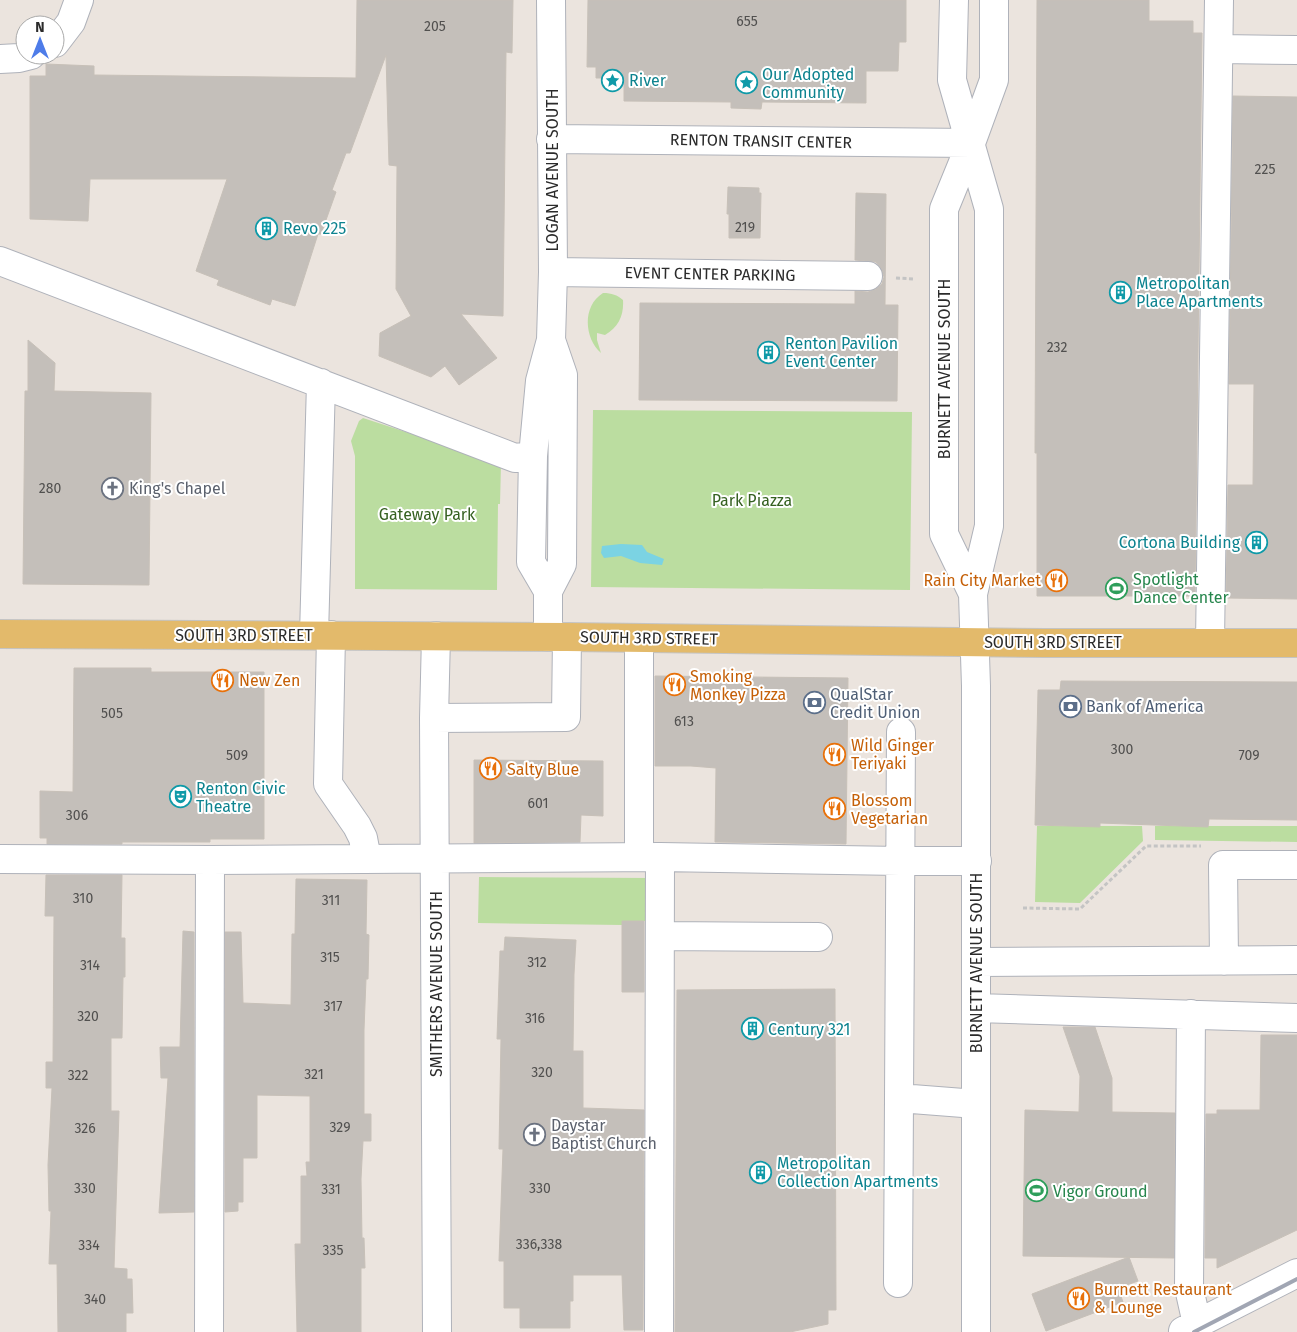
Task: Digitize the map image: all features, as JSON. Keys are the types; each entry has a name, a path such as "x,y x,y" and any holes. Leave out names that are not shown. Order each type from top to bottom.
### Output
{"main road":[{"name":"SOUTH 3RD STREET","path":"0,634 1297,643"}],"street":[{"path":"65,30 71,22 79,0"},
{"name":"LOGAN AVENUE SOUTH","path":"434,718 566,717 557,637 548,592 531,562 533,456 540,381 551,340 553,272 551,0"},
{"name":"BURNETT AVENUE SOUTH","path":"954,0 952,80 989,209 989,526 973,594 976,861 976,1332"},
{"name":"BURNETT AVENUE SOUTH","path":"973,594 944,534 944,209 994,80 994,0"},
{"path":"1210,643 1220,50 1219,0"},
{"path":"1220,50 1297,50"},
{"path":"0,58 15,58"},
{"name":"RENTON TRANSIT CENTER","path":"551,139 971,143"},
{"path":"0,261 515,458 533,456"},
{"name":"EVENT CENTER PARKING","path":"553,272 868,276"},
{"name":"LOGAN AVENUE SOUTH","path":"548,592 562,564 564,375 551,340"},
{"path":"321,383 323,635 328,784 357,826 363,838 367,859"},
{"name":"SMITHERS AVENUE SOUTH","path":"436,636 434,718 437,1332"},
{"path":"638,638 650,857 660,936 660,1332"},
{"path":"898,1283 901,732"},
{"path":"0,859 210,860 650,857 976,861"},
{"path":"209,1332 210,860"},
{"path":"1224,961 1223,865 1297,865"},
{"path":"660,936 818,937"},
{"path":"976,962 1297,960"},
{"path":"976,1008 1297,1018"},
{"path":"1191,1014 1189,1328 1297,1273"},
{"path":"899,1098 976,1104"}],"path":[{"path":"1023,908 1080,909 1146,846 1202,846"}],"green space":[{"path":"603,293 619,297 623,300 623,305 620,320 614,328 605,335 597,333 601,353 591,339 588,322 591,306"},
{"name":"Park Piazza","path":"593,410 912,412 910,590 591,587"},
{"name":"Gateway Park","path":"363,418 501,463 500,504 498,504 497,590 355,589 355,456 351,441 359,421"},
{"path":"1037,826 1142,826 1143,841 1080,903 1035,902"},
{"path":"1155,826 1297,826 1297,842 1155,840"},
{"path":"479,877 652,878 651,921 623,921 622,925 478,923"}],"water":[{"path":"621,544 642,545 647,552 664,559 662,565 640,563 621,556 604,558 601,553 602,546"}],"building":[{"name":"Revo 225","path":"357,0 513,0 512,53 506,52 503,316 461,314 497,358 459,385 445,366 431,377 379,356 380,333 411,316 396,289 397,166 389,165 386,55 350,153 346,153 332,190 336,192 321,234 318,234 295,306 272,299 270,305 217,285 219,280 196,271 227,179 90,179 88,221 30,219 30,76 46,76 46,65 94,66 94,75 356,78"},
{"path":"588,0 906,0 906,42 899,42 898,71 866,71 866,103 762,102 761,109 731,108 731,102 624,101 624,78 596,78 596,67 587,67"},
{"name":"Metropolitan Place Apartments","path":"1037,0 1149,0 1149,21 1193,21 1193,33 1202,33 1195,596 1037,596 1037,453 1035,453"},
{"path":"1233,96 1297,97 1297,599 1226,598 1228,485 1253,485 1254,384 1229,384"},
{"path":"728,187 759,188 759,193 761,193 760,238 729,238 729,214 727,214"},
{"name":"Renton Pavilion Event Center","path":"856,193 886,194 885,305 898,305 897,401 639,400 640,303 855,304 855,291 868,292 882,284 884,277 881,268 876,262 855,260"},
{"path":"28,340 55,363 54,391 151,393 149,585 23,584 25,391 28,391"},
{"path":"74,668 151,668 151,672 264,672 264,839 210,839 210,842 47,844 47,838 40,838 40,791 73,792"},
{"path":"655,676 848,678 846,844 715,842 716,768 655,766"},
{"path":"1061,681 1297,682 1297,820 1209,819 1208,827 1100,823 1100,827 1035,825 1038,690 1060,690"},
{"path":"474,760 603,761 603,816 581,815 580,842 474,843"},
{"path":"46,875 122,875 121,938 125,938 125,977 123,977 122,1038 111,1038 111,1111 119,1111 114,1268 127,1269 127,1279 132,1279 133,1313 126,1313 126,1332 58,1332 57,1264 49,1264 51,1211 49,1211 48,1165 52,1088 46,1088 46,1062 53,1062 54,916 45,916"},
{"path":"296,879 367,880 366,934 369,935 364,1030 364,1114 371,1114 371,1141 363,1141 361,1179 362,1238 364,1238 365,1268 361,1268 361,1332 297,1332 295,1244 301,1244 301,1176 307,1176 306,1162 310,1162 310,1096 257,1095 257,1158 243,1158 243,1202 238,1202 238,1211 225,1212 225,932 241,932 243,1003 291,1005 292,934 295,934"},
{"path":"622,921 644,921 644,992 622,992"},
{"path":"183,931 194,932 194,1212 159,1213 168,1078 161,1078 160,1047 180,1047"},
{"path":"505,937 576,940 573,1051 583,1051 583,1108 644,1110 643,1330 624,1330 622,1275 573,1275 573,1301 570,1301 570,1328 520,1328 520,1308 504,1308 504,1261 499,1261 503,1149 499,1149 501,1039 497,1039 500,951 504,951"},
{"name":"Metropolitan Collection Apartments","path":"835,989 836,1310 828,1310 828,1324 790,1332 675,1332 677,990"},
{"path":"1063,1027 1095,1027 1112,1078 1112,1112 1175,1113 1174,1258 1023,1256 1025,1110 1079,1112 1080,1076"},
{"path":"1261,1035 1297,1035 1297,1230 1217,1268 1217,1258 1205,1258 1206,1114 1217,1114 1217,1110 1260,1110"},
{"name":"Burnett Restaurant & Lounge","path":"1129,1257 1138,1281 1118,1288 1123,1302 1046,1331 1032,1294"}],"railway":[{"path":"1194,1332 1297,1279"}],"place":[{"name":"River","path":"613,80"},
{"name":"Our Adopted Community","path":"746,83"},
{"name":"Revo 225","path":"267,228"},
{"name":"Metropolitan Place Apartments","path":"1120,292"},
{"name":"Renton Pavilion Event Center","path":"769,352"},
{"name":"King's Chapel","path":"113,488"},
{"name":"Cortona Building","path":"1256,542"},
{"name":"Rain City Market","path":"1057,580"},
{"name":"Spotlight Dance Center","path":"1117,588"},
{"name":"New Zen","path":"223,680"},
{"name":"Smoking Monkey Pizza","path":"674,685"},
{"name":"QualStar Credit Union","path":"814,703"},
{"name":"Bank of America","path":"1070,706"},
{"name":"Wild Ginger Teriyaki","path":"835,754"},
{"name":"Salty Blue","path":"491,769"},
{"name":"Renton Civic Theatre","path":"180,797"},
{"name":"Blossom Vegetarian","path":"835,809"},
{"name":"Century 321","path":"752,1029"},
{"name":"Daystar Baptist Church","path":"535,1134"},
{"name":"Metropolitan Collection Apartments","path":"761,1172"},
{"name":"Vigor Ground","path":"1037,1191"},
{"name":"Burnett Restaurant & Lounge","path":"1078,1298"}]}
